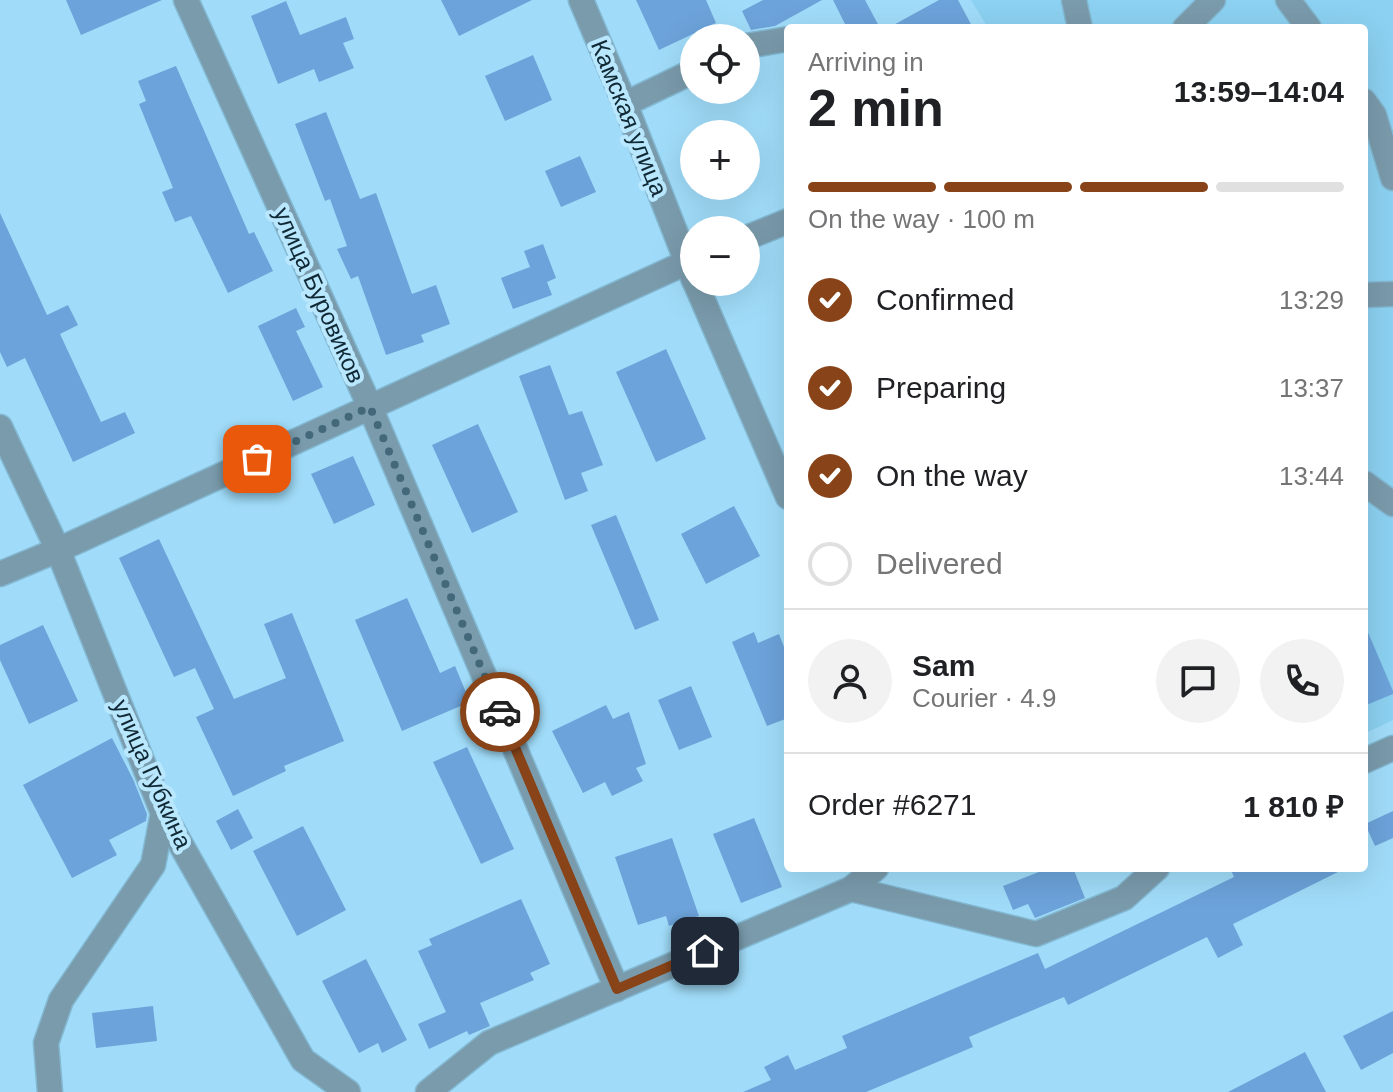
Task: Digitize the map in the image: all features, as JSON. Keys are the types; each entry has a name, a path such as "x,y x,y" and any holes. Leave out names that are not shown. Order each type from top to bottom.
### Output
{"street":[{"name":"улица Буровиков","path":"186,0 370,407 617,989"},
{"name":"Камская улица","path":"581,0 680,241"},
{"path":"1074,0 1079,24"},
{"path":"1189,24 1213,0"},
{"path":"1288,0 1306,24"},
{"path":"760,44 784,40"},
{"path":"625,104 680,78"},
{"path":"1368,107 1374,115 1393,178"},
{"path":"760,232 784,223"},
{"path":"0,574 370,407 680,276"},
{"path":"1368,295 1393,294"},
{"name":"Камская улица","path":"703,296 784,488"},
{"name":"улица Губкина","path":"0,427 58,550 163,813 303,1060 348,1092"},
{"path":"1368,486 1393,504"},
{"path":"1368,759 1393,748"},
{"path":"50,1092 46,1043 61,1000 153,865 163,813"},
{"path":"428,1092 489,1043 851,889 871,872"},
{"path":"851,889 1036,934 1124,898 1153,872"}],"shaded area":[{"path":"971,0 1393,0 1393,720 1368,732 1368,24 986,24"}],"building":[{"path":"66,0 162,0 81,35"},
{"path":"441,0 532,0 459,36"},
{"path":"636,0 706,0 716,23 680,24 680,40 659,50"},
{"path":"763,0 822,0 775,26 760,28 760,24 748,24 742,11"},
{"path":"833,0 865,0 878,24 845,24"},
{"path":"939,0 958,0 971,24 895,24"},
{"path":"286,1 300,35 346,17 354,39 343,43 354,68 319,82 314,69 278,84 251,16"},
{"path":"533,55 552,100 505,121 485,76"},
{"path":"176,66 249,234 254,232 273,271 228,293 191,216 175,222 162,192 173,188 139,104 146,101 138,81"},
{"path":"326,112 360,199 376,193 412,294 436,285 450,324 421,335 424,342 386,355 358,276 351,279 337,249 347,246 330,199 325,201 295,124"},
{"path":"580,156 596,192 561,207 545,171"},
{"path":"0,213 47,315 68,305 78,325 60,334 101,422 125,412 135,433 73,462 25,358 7,367 0,352"},
{"path":"543,244 556,278 547,282 552,295 513,309 501,278 530,267 524,251"},
{"path":"296,308 305,327 296,331 323,387 293,401 258,326"},
{"path":"666,349 706,439 656,462 616,372"},
{"path":"550,365 569,415 582,411 603,465 581,473 588,491 565,500 519,376"},
{"path":"478,424 518,512 472,533 432,445"},
{"path":"353,456 375,505 334,524 311,474"},
{"path":"734,506 760,556 706,584 681,534"},
{"path":"616,515 659,620 635,630 591,525"},
{"path":"159,539 234,699 286,678 264,624 292,613 344,741 284,766 286,771 233,796 196,717 214,709 195,668 174,677 119,558"},
{"path":"407,598 440,673 455,666 470,702 402,731 355,620"},
{"path":"43,625 78,701 29,724 0,660 0,645"},
{"path":"754,632 758,643 779,634 784,647 784,720 767,726 732,642"},
{"path":"1368,632 1393,691 1393,694 1368,704"},
{"path":"691,686 712,737 679,750 658,700"},
{"path":"606,705 613,719 629,712 646,764 636,768 643,781 612,796 605,782 583,793 552,731"},
{"path":"112,738 133,779 147,814 146,821 109,840 117,855 72,878 23,785"},
{"path":"467,747 514,849 481,864 433,762"},
{"path":"238,809 253,838 231,850 216,821"},
{"path":"1393,811 1393,838 1375,846 1368,823"},
{"path":"754,818 782,887 741,903 713,834"},
{"path":"303,826 346,910 297,936 253,851"},
{"path":"672,838 699,916 669,926 666,916 638,925 615,857"},
{"path":"1039,872 1075,872 1085,898 1035,918 1028,904 1013,910 1003,886"},
{"path":"1232,872 1338,872 1233,924 1243,945 1218,958 1207,937 1068,1005 1064,997 969,1037 973,1047 866,1092 743,1092 771,1080 764,1067 788,1055 795,1070 847,1048 842,1036 1038,953 1045,969 1234,877"},
{"path":"521,899 550,964 530,973 534,980 480,1003 490,1026 469,1035 467,1031 429,1049 418,1024 446,1012 418,951 432,945 429,939"},
{"path":"366,959 407,1040 382,1053 378,1043 359,1053 322,981"},
{"path":"153,1006 157,1041 96,1048 92,1013"},
{"path":"1393,1011 1393,1053 1361,1070 1343,1036"},
{"path":"1305,1052 1326,1092 1228,1092"}],"way so far":[{"path":"257,459 370,407 500,712"}],"route":[{"path":"500,712 617,989 705,951"}]}
